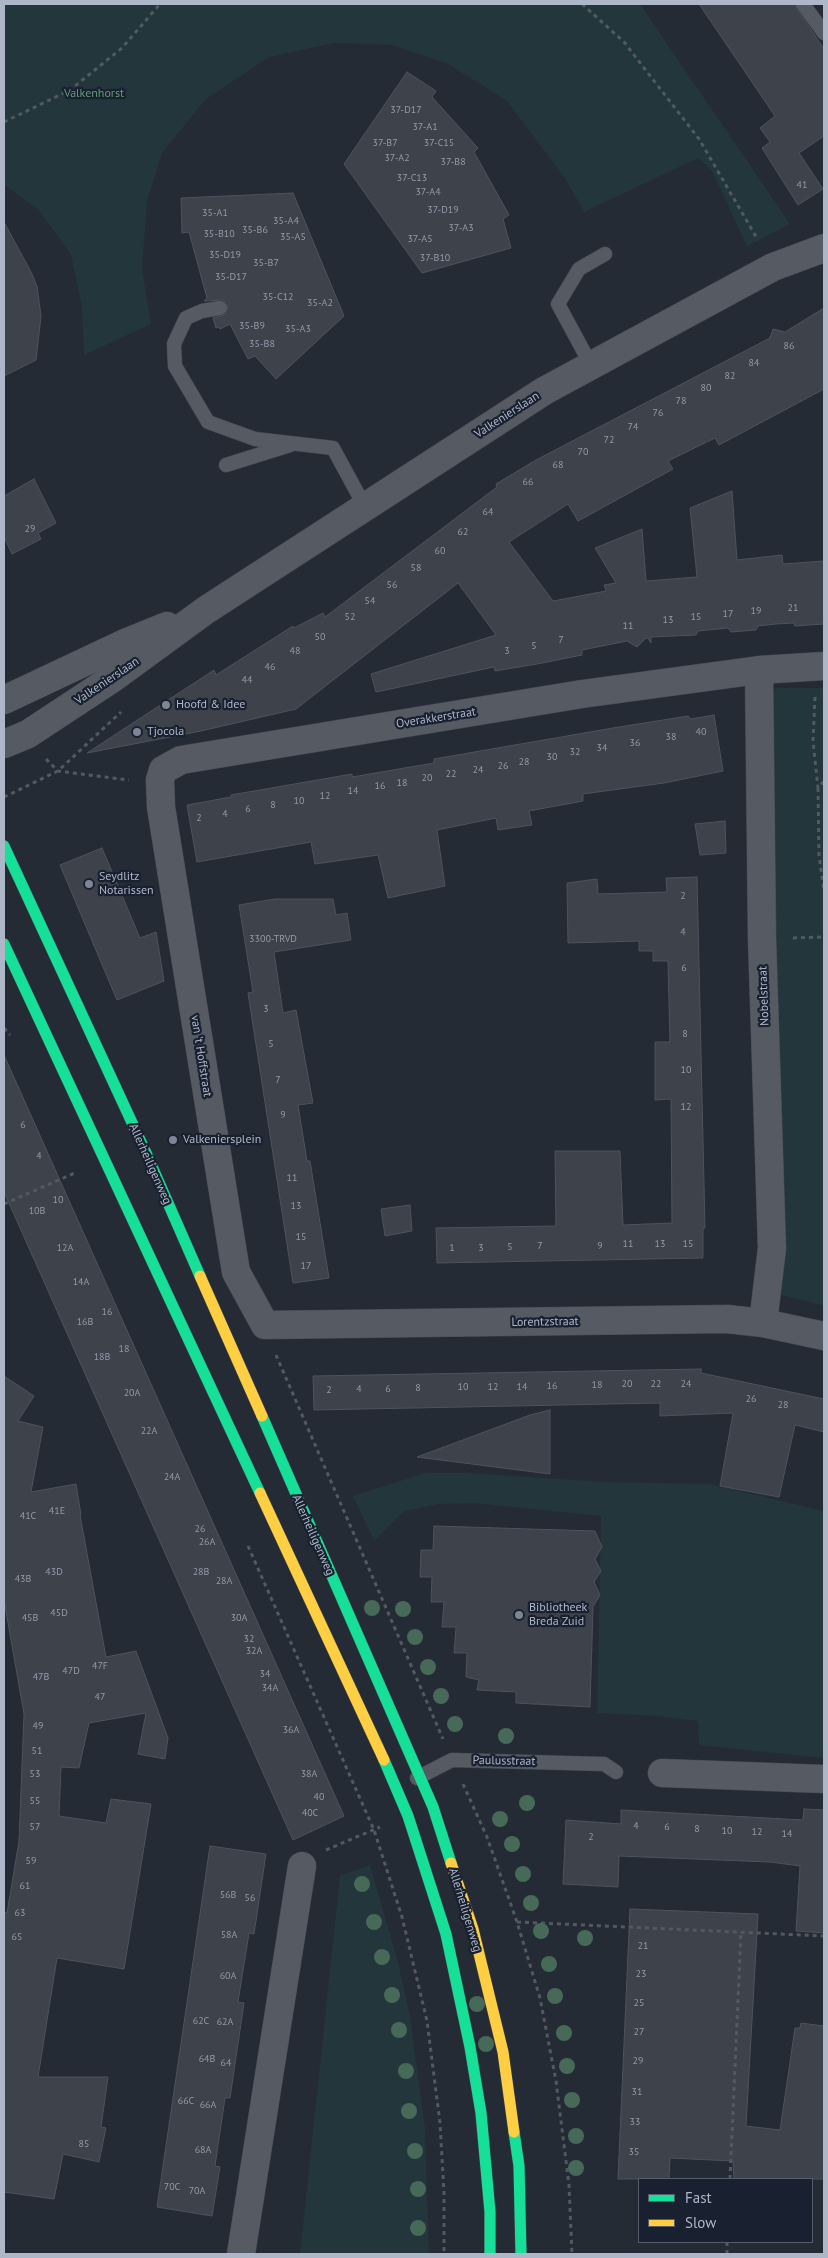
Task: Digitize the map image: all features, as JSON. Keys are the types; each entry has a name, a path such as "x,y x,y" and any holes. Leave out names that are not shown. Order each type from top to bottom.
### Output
{"main road":[{"name":"Allerheiligenweg","path":"4,846 147,1155 433,1807 473,1930 503,2052 518,2166 522,2254"},
{"name":"Allerheiligenweg","path":"4,944 408,1816 446,1934 468,2038 481,2113 490,2212 490,2254"}],"street":[{"name":"Valkenierslaan","path":"4,744 28,734 113,678 206,610 544,391 773,267 824,248"},
{"name":"Valkenierslaan","path":"4,700 125,643 206,610"},
{"name":"Overakkerstraat","path":"160,780 163,770 181,760 582,694 759,670 818,666"},
{"name":"Nobelstraat","path":"759,670 762,938 772,1248 763,1323"},
{"name":"van 't Hoffstraat","path":"160,780 161,807 236,1272 265,1325"},
{"name":"Lorentzstraat","path":"265,1325 728,1320 763,1323 824,1336"},
{"path":"662,1773 824,1779"},
{"path":"241,2254 302,1866"}],"lane":[{"path":"803,4 824,33"},
{"path":"591,366 558,304 579,269 605,254"},
{"path":"220,308 202,311 186,318 174,344 175,366 208,422 256,439 333,448 365,507"},
{"path":"226,465 294,444"},
{"name":"Paulusstraat","path":"396,1788 452,1760 604,1764 616,1772"}],"path":[{"path":"4,122 70,90 122,48 160,4"},
{"path":"582,4 624,42 699,139 773,267"},
{"path":"818,666 813,741 818,788 819,855 824,891"},
{"path":"58,771 137,781 160,780"},
{"path":"818,788 824,781"},
{"path":"4,1028 13,1038"},
{"path":"4,1204 80,1170"},
{"path":"245,1541 374,1830 402,1917 427,2021 440,2123 444,2193 444,2254"},
{"path":"302,1866 318,1854 374,1830"},
{"path":"517,1922 824,1936"},
{"path":"730,2178 741,1932"}],"green space":[{"name":"Valkenhorst","path":"4,4 640,4 790,224 747,246 712,171 698,158 584,212 565,178 507,101 448,64 392,45 334,43 269,57 206,99 162,153 147,202 142,269 151,324 84,355 82,307 71,255 38,209 4,185"},
{"path":"776,688 824,688 824,1306 782,1295 780,1292 770,699"},
{"path":"425,1473 469,1473 604,1482 709,1484 824,1511 824,1758 699,1745 698,1721 658,1716 597,1713 601,1516 473,1503 440,1504 404,1511 374,1541 353,1496"},
{"path":"370,1865 397,1958 410,2016 425,2129 429,2254 300,2254 340,1876"}],"building":[{"path":"699,4 794,4 824,49 824,136 799,153 823,189 798,205 762,148 770,142 760,128 775,116"},
{"path":"407,72 436,91 432,97 478,148 474,152 509,215 503,219 511,248 422,273 344,164"},
{"path":"293,193 344,316 276,379 255,356 248,359 230,324 220,329 219,327 216,328 213,318 225,315 228,306 223,300 204,301 207,298 189,232 182,233 181,198"},
{"path":"4,222 37,286 41,316 36,360 4,376"},
{"path":"824,308 824,389 719,445 715,438 668,461 673,469 578,521 568,504 509,542 553,601 606,591 604,585 616,583 595,548 642,529 646,581 697,577 690,508 732,491 737,560 782,555 783,564 824,561 824,624 795,626 794,623 776,624 758,626 756,630 731,632 728,628 698,631 696,635 651,637 651,643 646,638 637,647 627,641 582,650 582,655 495,671 494,667 376,692 371,674 496,635 458,583 296,709 201,731 87,753 214,670 216,675 293,626 294,628 323,613 325,617 497,487 496,484 536,460 770,338 773,329 785,332"},
{"path":"34,479 56,523 38,533 41,539 12,554 4,537 4,496"},
{"path":"714,715 723,771 664,783 583,794 583,801 529,811 532,825 498,830 496,818 437,830 445,886 388,898 378,855 315,864 311,842 197,862 187,805 231,797 231,795 352,774 352,777 434,763 434,759 613,728 688,716 691,719"},
{"path":"725,821 726,853 700,855 695,824"},
{"path":"102,848 140,938 156,932 164,981 117,1000 60,865"},
{"path":"697,877 705,1228 703,1228 703,1258 437,1263 436,1228 556,1226 555,1151 620,1151 623,1225 672,1223 671,1099 655,1100 655,1042 670,1042 668,961 653,961 653,951 639,951 639,941 568,943 567,883 597,879 598,894 667,892 666,878"},
{"path":"275,899 333,899 336,915 347,913 351,940 274,952 283,1013 296,1010 313,1103 298,1105 307,1161 310,1161 329,1278 293,1283 248,993 253,992 239,905"},
{"path":"4,1055 344,1816 293,1840 4,1192"},
{"path":"410,1205 412,1231 385,1236 381,1209"},
{"path":"701,1369 701,1373 824,1399 824,1432 795,1425 779,1497 720,1486 733,1413 660,1416 660,1403 314,1410 313,1376"},
{"path":"4,1376 34,1396 18,1421 43,1427 31,1492 76,1484 106,1657 136,1651 168,1738 165,1759 138,1754 146,1713 89,1723 79,1768 61,1767 59,1816 106,1823 111,1799 151,1804 124,1969 57,1958 38,2077 108,2077 101,2127 106,2128 99,2162 63,2154 54,2199 4,2192 4,1912 7,1913 19,1841 24,1714 4,1600"},
{"path":"550,1410 550,1474 417,1457 530,1415"},
{"path":"434,1526 595,1531 602,1547 595,1559 601,1571 594,1582 600,1595 593,1607 590,1707 516,1703 516,1692 477,1690 479,1680 466,1677 467,1653 454,1653 456,1627 442,1627 444,1602 431,1602 432,1577 420,1577 421,1550 433,1550"},
{"path":"804,1809 824,1810 824,1933 796,1931 800,1866 770,1862 619,1856 618,1887 563,1884 566,1820 621,1824 621,1810 803,1820"},
{"path":"210,1846 266,1854 254,1934 249,1933 238,2002 244,2003 230,2098 225,2098 215,2166 220,2167 212,2216 157,2207"},
{"path":"630,1909 758,1914 746,2126 780,2130 795,2028 800,2028 801,2023 824,2026 824,2179 734,2178 733,2161 670,2158 669,2178 618,2179"}],"traffic: fast":[{"path":"4,846 147,1155 200,1276"},
{"path":"4,944 260,1493"},
{"path":"262,1416 433,1807 451,1863"},
{"path":"384,1760 408,1816 446,1934 470,2047 481,2113 490,2212 490,2254"},
{"path":"514,2132 519,2166 521,2254"}],"traffic: slow":[{"path":"200,1276 262,1416"},
{"path":"260,1493 384,1760"},
{"path":"451,1863 473,1929 503,2052 514,2132"}],"place":[{"name":"Hoofd & Idee","path":"166,705"},
{"name":"Tjocola","path":"137,732"},
{"name":"Seydlitz Notarissen","path":"89,884"},
{"name":"Valkeniersplein","path":"173,1140"},
{"name":"Bibliotheek Breda Zuid","path":"519,1615"}]}
